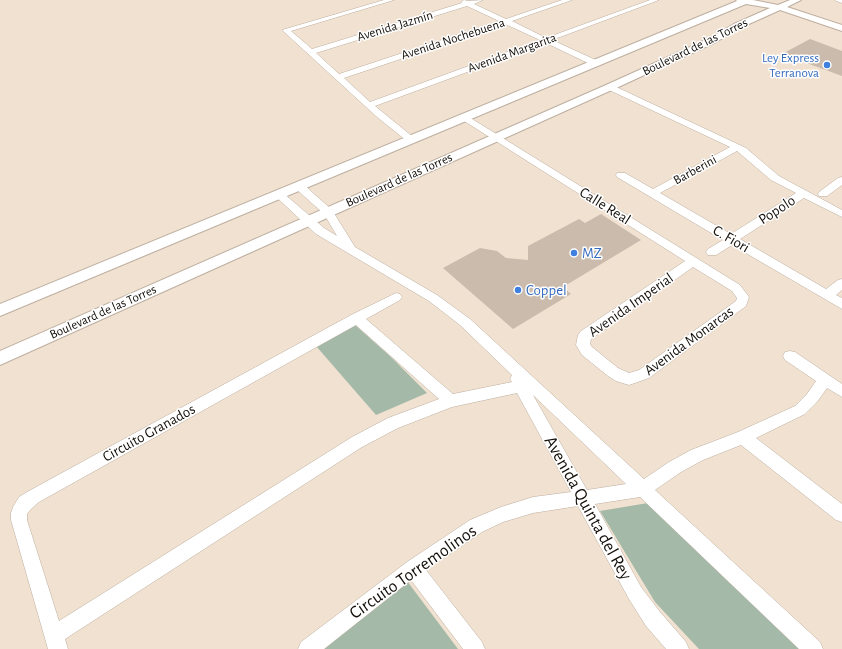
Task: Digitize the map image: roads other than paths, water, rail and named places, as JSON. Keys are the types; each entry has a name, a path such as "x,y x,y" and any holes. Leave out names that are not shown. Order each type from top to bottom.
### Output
{"street":[{"path":"391,0 286,30 369,105 410,139"},
{"path":"460,0 594,63"},
{"name":"Avenida Jazmín","path":"310,52 480,0"},
{"name":"Avenida Nochebuena","path":"338,77 569,0"},
{"name":"Avenida Margarita","path":"369,105 656,0"},
{"path":"764,0 776,2 795,1"},
{"path":"838,0 842,1"},
{"path":"742,1 842,28"},
{"name":"Boulevard de las Torres","path":"0,310 594,63 723,5 742,1"},
{"name":"Boulevard de las Torres","path":"0,358 610,87 712,40 749,21 795,1"},
{"path":"723,5 747,10 751,13 749,21"},
{"path":"777,10 842,32"},
{"path":"610,87 737,147 753,158 775,178 802,194 842,214"},
{"name":"Calle Real","path":"464,117 736,288 743,297"},
{"name":"Barberini","path":"653,193 737,147"},
{"name":"C. Fiori","path":"621,175 842,304"},
{"path":"823,194 841,181"},
{"path":"299,186 328,212 350,249"},
{"name":"Avenida Quinta del Rey","path":"278,194 320,231 433,298 464,322 506,360 525,385 583,498 635,593 653,619 679,649"},
{"name":"Popolo","path":"712,252 802,194"},
{"name":"Avenida Imperial","path":"629,379 621,377 613,372 587,351 583,345 582,339 693,261"},
{"path":"827,295 842,283"},
{"name":"Circuito Granados","path":"56,642 19,520 19,513 25,503 40,493 396,297"},
{"name":"Avenida Monarcas","path":"629,379 644,374 742,303 743,297"},
{"path":"356,318 451,401"},
{"path":"790,356 842,391"},
{"name":"Circuito Torremolinos","path":"308,649 413,568 476,526 501,515 533,505 643,489 697,455 743,437 800,410 812,398 825,379"},
{"path":"56,642 357,442 393,423 451,401 525,385 643,489 813,649"},
{"path":"743,437 842,514"},
{"path":"413,568 475,649"}],"place":[{"name":"Ley Express Terranova","path":"827,65"},
{"name":"MZ","path":"574,253"},
{"name":"Coppel","path":"518,290"}]}
